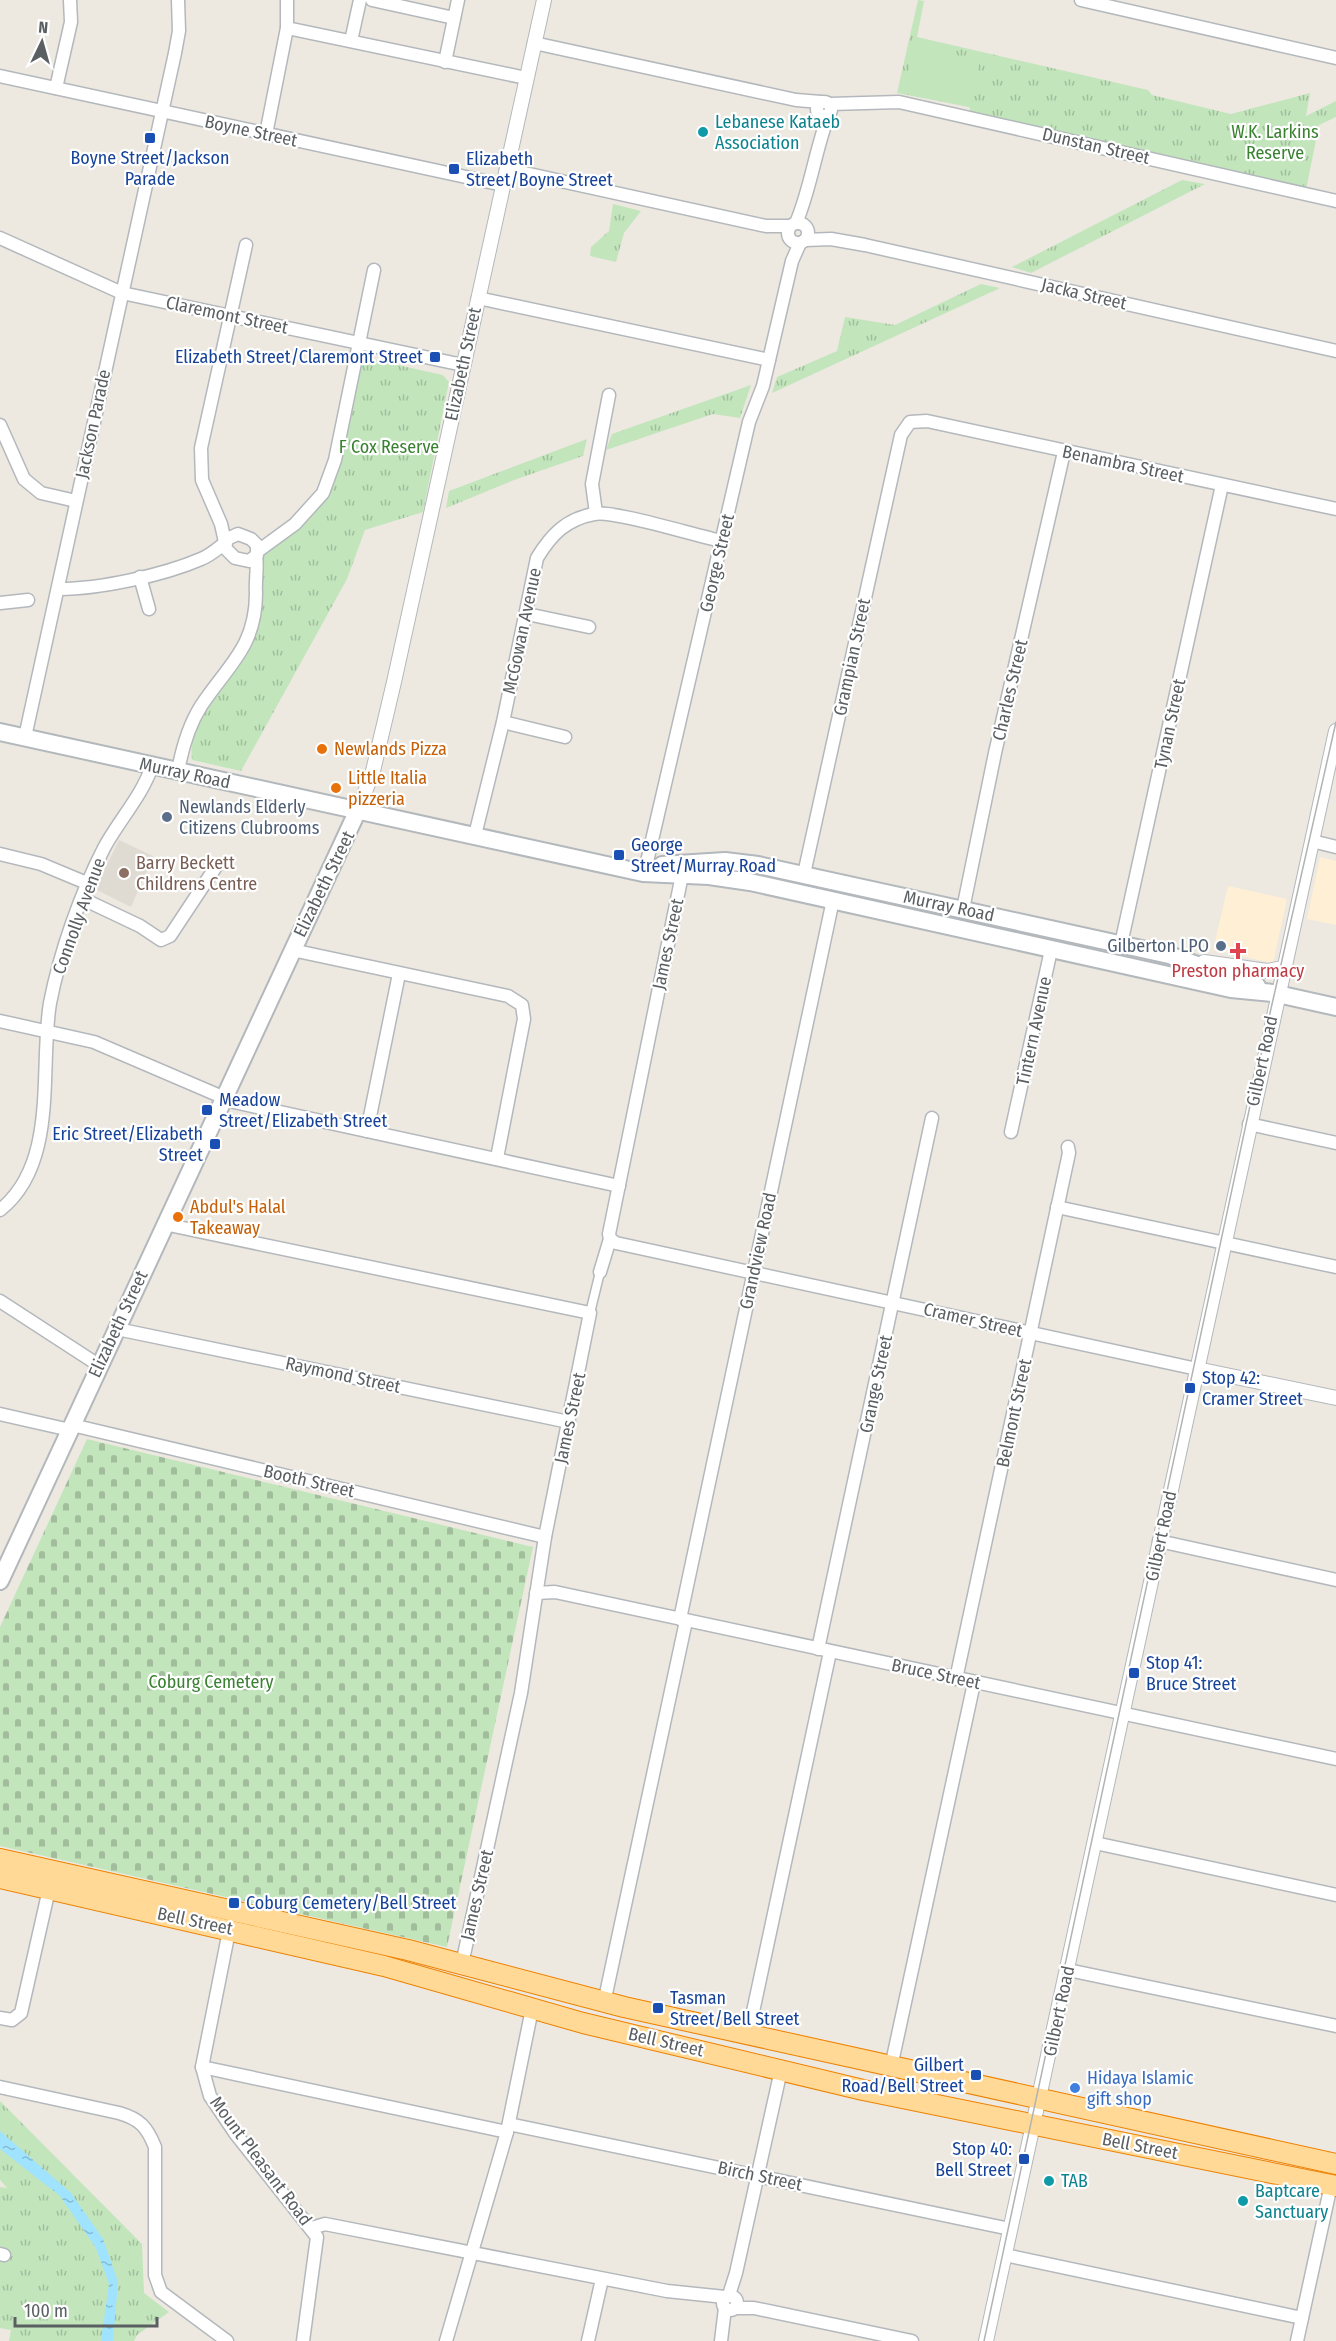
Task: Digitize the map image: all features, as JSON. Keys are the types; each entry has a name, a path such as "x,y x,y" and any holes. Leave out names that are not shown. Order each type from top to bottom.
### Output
{"highway":[{"name":"Bell Street","path":"0,1859 51,1880 231,1920 462,1964 604,2003 1336,2164"},
{"name":"Bell Street","path":"0,1878 51,1880"},
{"name":"Bell Street","path":"231,1920 501,2001 781,2070 1034,2126 1334,2186"},
{"path":"499,1973 501,2001"}],"main road":[{"name":"Murray Road","path":"0,732 643,873 730,879 1231,989 1275,994 1336,1007"},
{"name":"Elizabeth Street","path":"0,1581 358,810"},
{"name":"Murray Road","path":"617,866 733,862 804,874 1169,956 1223,973 1275,994"},
{"name":"Grampian Street","path":"800,893 804,874"},
{"name":"Grandview Road","path":"833,900 837,882"},
{"name":"Charles Street","path":"958,929 963,909"},
{"name":"Tintern Avenue","path":"1051,950 1056,930"},
{"name":"Tynan Street","path":"1117,964 1121,944"}],"street":[{"path":"56,88 71,22 70,0"},
{"name":"Jackson Parade","path":"25,737 179,31 178,0"},
{"path":"266,134 287,28 287,0"},
{"path":"351,41 360,0"},
{"path":"372,0 454,18"},
{"path":"445,62 458,0"},
{"name":"Elizabeth Street","path":"358,810 369,785 377,752 544,0"},
{"path":"1081,0 1336,58"},
{"path":"287,28 526,78"},
{"path":"534,43 796,100 825,110"},
{"name":"Boyne Street","path":"0,76 503,185"},
{"name":"Dunstan Street","path":"825,110 854,105 899,102 1336,201"},
{"name":"George Street","path":"646,866 749,422 760,395 769,360 825,110"},
{"name":"Jacka Street","path":"506,169 1336,351"},
{"name":"Claremont Street","path":"0,238 122,293 463,364"},
{"path":"246,245 201,448 202,480 230,550 251,575 255,591"},
{"path":"59,589 93,587 140,577 230,550 249,561 310,510 322,493 329,477 374,270"},
{"path":"478,298 769,360"},
{"path":"609,395 593,474 596,513 722,541"},
{"name":"Benambra Street","path":"910,422 927,421 1336,509"},
{"name":"Grampian Street","path":"804,874 901,435 910,422"},
{"path":"0,425 24,479 41,492 76,501"},
{"name":"Charles Street","path":"963,909 995,753 1065,452"},
{"name":"Tynan Street","path":"1121,944 1222,485"},
{"path":"216,512 238,534 251,539 285,530"},
{"name":"McGowan Avenue","path":"475,835 503,722 537,558 550,536 574,520 596,513"},
{"path":"230,550 232,535 238,534"},
{"path":"178,771 190,730 200,708 230,669 248,639 256,615 257,554 251,539"},
{"path":"140,577 149,609"},
{"path":"0,603 28,600"},
{"path":"527,614 589,627"},
{"path":"503,722 565,737"},
{"name":"Gilbert Road","path":"986,2341 1197,1369 1275,994 1283,968 1336,731"},
{"name":"Connolly Avenue","path":"0,1210 8,1204 27,1175 39,1144 46,1031 53,987 83,899 104,849 146,783 152,766"},
{"path":"1311,841 1336,847"},
{"path":"0,854 41,864 89,884"},
{"path":"83,899 140,926 161,940 170,936 217,865"},
{"name":"James Street","path":"462,1964 521,1693 545,1537 590,1313 610,1239 609,1234 682,875"},
{"name":"Grandview Road","path":"604,2003 753,1274 833,900"},
{"path":"292,950 508,996 522,1005 524,1019 497,1158"},
{"name":"Tintern Avenue","path":"1011,1132 1051,950"},
{"path":"1169,956 1257,970 1283,968"},
{"path":"367,1131 399,974"},
{"path":"0,1021 94,1042 225,1096 234,1102 619,1185"},
{"name":"Grange Street","path":"748,2035 893,1302 932,1118"},
{"path":"1249,1124 1336,1143"},
{"name":"Belmont Street","path":"957,1679 1069,1153 1068,1147"},
{"path":"1057,1207 1336,1267"},
{"path":"164,1224 590,1313"},
{"name":"Cramer Street","path":"610,1239 616,1243 753,1274 1336,1398"},
{"path":"0,1301 100,1366"},
{"name":"Raymond Street","path":"117,1329 569,1422"},
{"name":"Booth Street","path":"0,1414 71,1428 545,1537"},
{"path":"1160,1541 1336,1580"},
{"name":"Bruce Street","path":"536,1593 555,1592 974,1683 1336,1758"},
{"path":"891,2067 974,1683"},
{"path":"1095,1844 1336,1895"},
{"path":"0,2018 12,2020 21,2013 51,1880"},
{"name":"Mount Pleasant Road","path":"231,1920 202,2067 210,2096 235,2133 317,2237 303,2341"},
{"path":"1068,1970 1336,2026"},
{"path":"446,2341 508,2128 532,2009"},
{"name":"Birch Street","path":"202,2067 759,2176 1010,2229"},
{"path":"722,2335 781,2070"},
{"path":"0,2087 119,2113 135,2118 147,2128 155,2147 155,2275 161,2292 227,2341"},
{"path":"1297,2341 1334,2186"},
{"path":"312,2228 325,2224 730,2302 912,2341"},
{"path":"1005,2255 1302,2318"},
{"path":"588,2341 602,2279"}],"shaded area":[{"name":"Barry Beckett Childrens Centre","path":"119,840 153,856 131,907 95,889"},
{"path":"1320,857 1336,861 1336,925 1307,919"},
{"path":"1228,886 1287,899 1273,963 1213,950"}],"green space":[{"name":"W.K. Larkins Reserve","path":"918,0 924,1 917,37 1148,90 1152,95 1231,114 1310,93 1306,116 1336,101 1336,117 1319,125 1306,190 972,114 969,107 897,93"},
{"path":"915,46 980,61 969,107 904,92"},
{"path":"1182,180 1205,184 1031,273 1012,267"},
{"path":"613,204 641,211 624,233 616,262 590,256 591,247 609,231"},
{"path":"981,284 1000,288 772,393 777,377 837,351 845,317 895,325"},
{"name":"F Cox Reserve","path":"370,359 443,375 449,382 423,512 365,530 347,579 241,771 192,760 192,743 202,714 242,662 254,639 259,618 260,563 263,553 310,519 337,476 358,366 363,360"},
{"path":"751,385 740,418 713,414 606,450 612,434"},
{"path":"587,439 583,456 514,480 446,508 449,491"},
{"name":"Coburg Cemetery","path":"87,1439 533,1547 447,1947 0,1846 0,1627"},
{"path":"0,2101 142,2244 144,2293 169,2312 137,2335 134,2341 9,2341 11,2330 0,2328 0,2187 7,2188 0,2180"}],"water":[{"path":"0,2131 71,2193 103,2239 118,2282 113,2341 101,2341 109,2284 96,2248 60,2196 0,2149"}],"tram line":[{"path":"984,2341 1270,1013 1336,722"}],"place":[{"name":"Lebanese Kataeb Association","path":"703,132"},
{"name":"Boyne Street/Jackson Parade","path":"150,138"},
{"name":"Elizabeth Street/Boyne Street","path":"454,169"},
{"name":"Elizabeth Street/Claremont Street","path":"435,357"},
{"name":"Newlands Pizza","path":"322,749"},
{"name":"Little Italia pizzeria","path":"336,788"},
{"name":"Newlands Elderly Citizens Clubrooms","path":"167,817"},
{"name":"George Street/Murray Road","path":"619,855"},
{"name":"Barry Beckett Childrens Centre","path":"124,873"},
{"name":"Gilberton LPO","path":"1221,946"},
{"name":"Preston pharmacy","path":"1238,951"},
{"name":"Meadow Street/Elizabeth Street","path":"207,1110"},
{"name":"Eric Street/Elizabeth Street","path":"215,1144"},
{"name":"Abdul's Halal Takeaway","path":"178,1217"},
{"name":"Stop 42: Cramer Street","path":"1190,1388"},
{"name":"Stop 41: Bruce Street","path":"1134,1673"},
{"name":"Coburg Cemetery/Bell Street","path":"234,1903"},
{"name":"Tasman Street/Bell Street","path":"658,2008"},
{"name":"Gilbert Road/Bell Street","path":"976,2075"},
{"name":"Hidaya Islamic gift shop","path":"1075,2088"},
{"name":"Stop 40: Bell Street","path":"1024,2159"},
{"name":"TAB","path":"1049,2181"},
{"name":"Baptcare Sanctuary","path":"1243,2201"}]}
